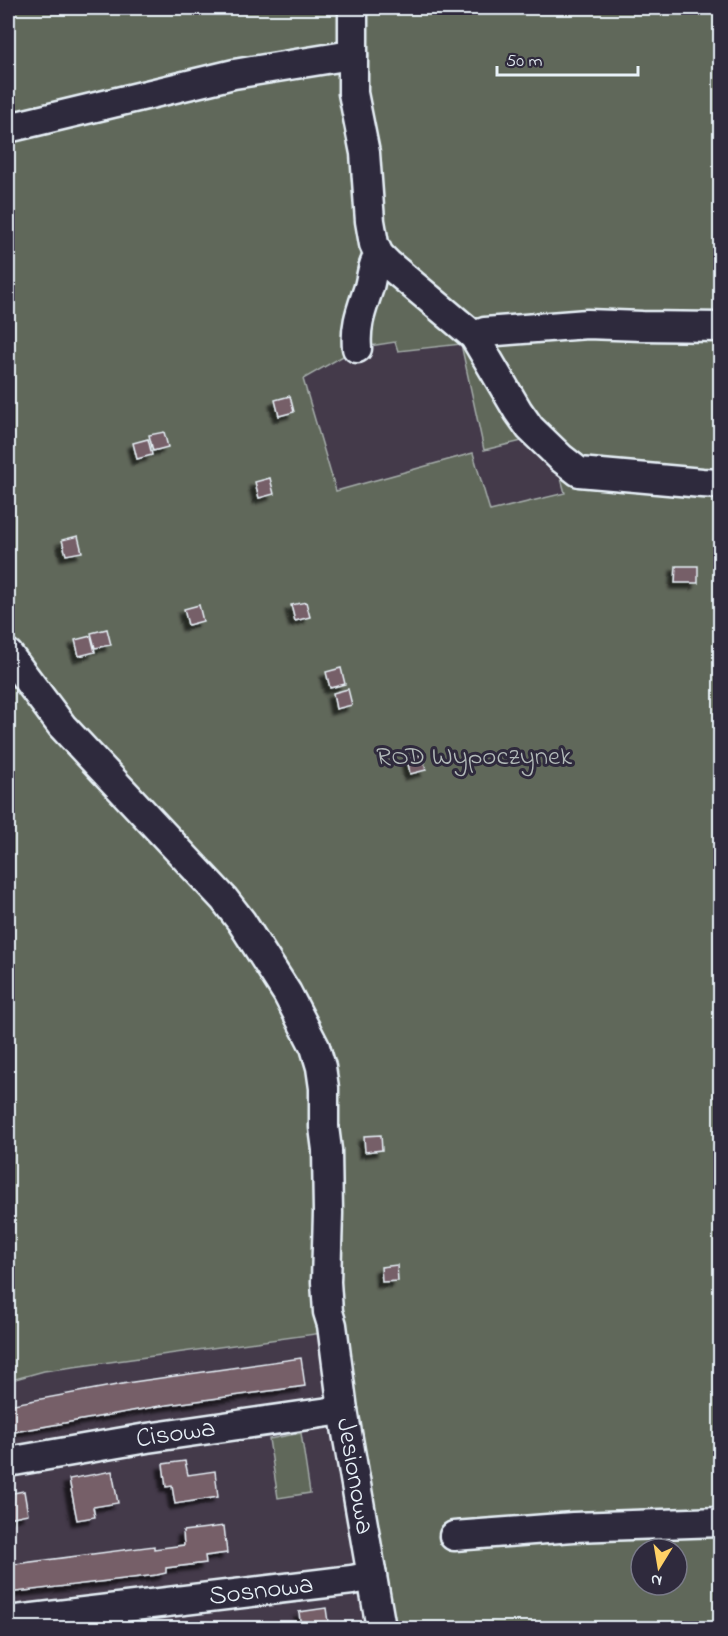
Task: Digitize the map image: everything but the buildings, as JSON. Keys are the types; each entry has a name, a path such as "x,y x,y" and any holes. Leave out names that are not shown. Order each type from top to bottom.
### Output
{"street":[{"path":"353,8 353,93 365,153 370,221 374,244 380,255 474,336 530,428 579,472 720,484"},
{"path":"8,128 234,74 353,56"},
{"path":"357,348 358,320 374,262 380,255"},
{"path":"474,336 485,332 587,324 720,327"},
{"name":"Jesionowa","path":"8,654 62,726 224,899 241,921 287,993 315,1047 324,1088 328,1312 332,1325 343,1410 381,1629"},
{"name":"Cisowa","path":"8,1462 147,1438 343,1410"},
{"path":"454,1536 573,1527 720,1521"},
{"name":"Sosnowa","path":"8,1621 372,1576"}],"green space":[{"name":"ROD Wypoczynek","path":"8,8 720,8 720,1628 391,1628 344,1330 44,1371 8,1381","holes":["395,342 398,351 461,344 484,450 526,440 556,460 565,493 490,511 473,453 336,491 303,379 357,348"]},
{"path":"301,1433 310,1493 278,1498 269,1439"}]}
